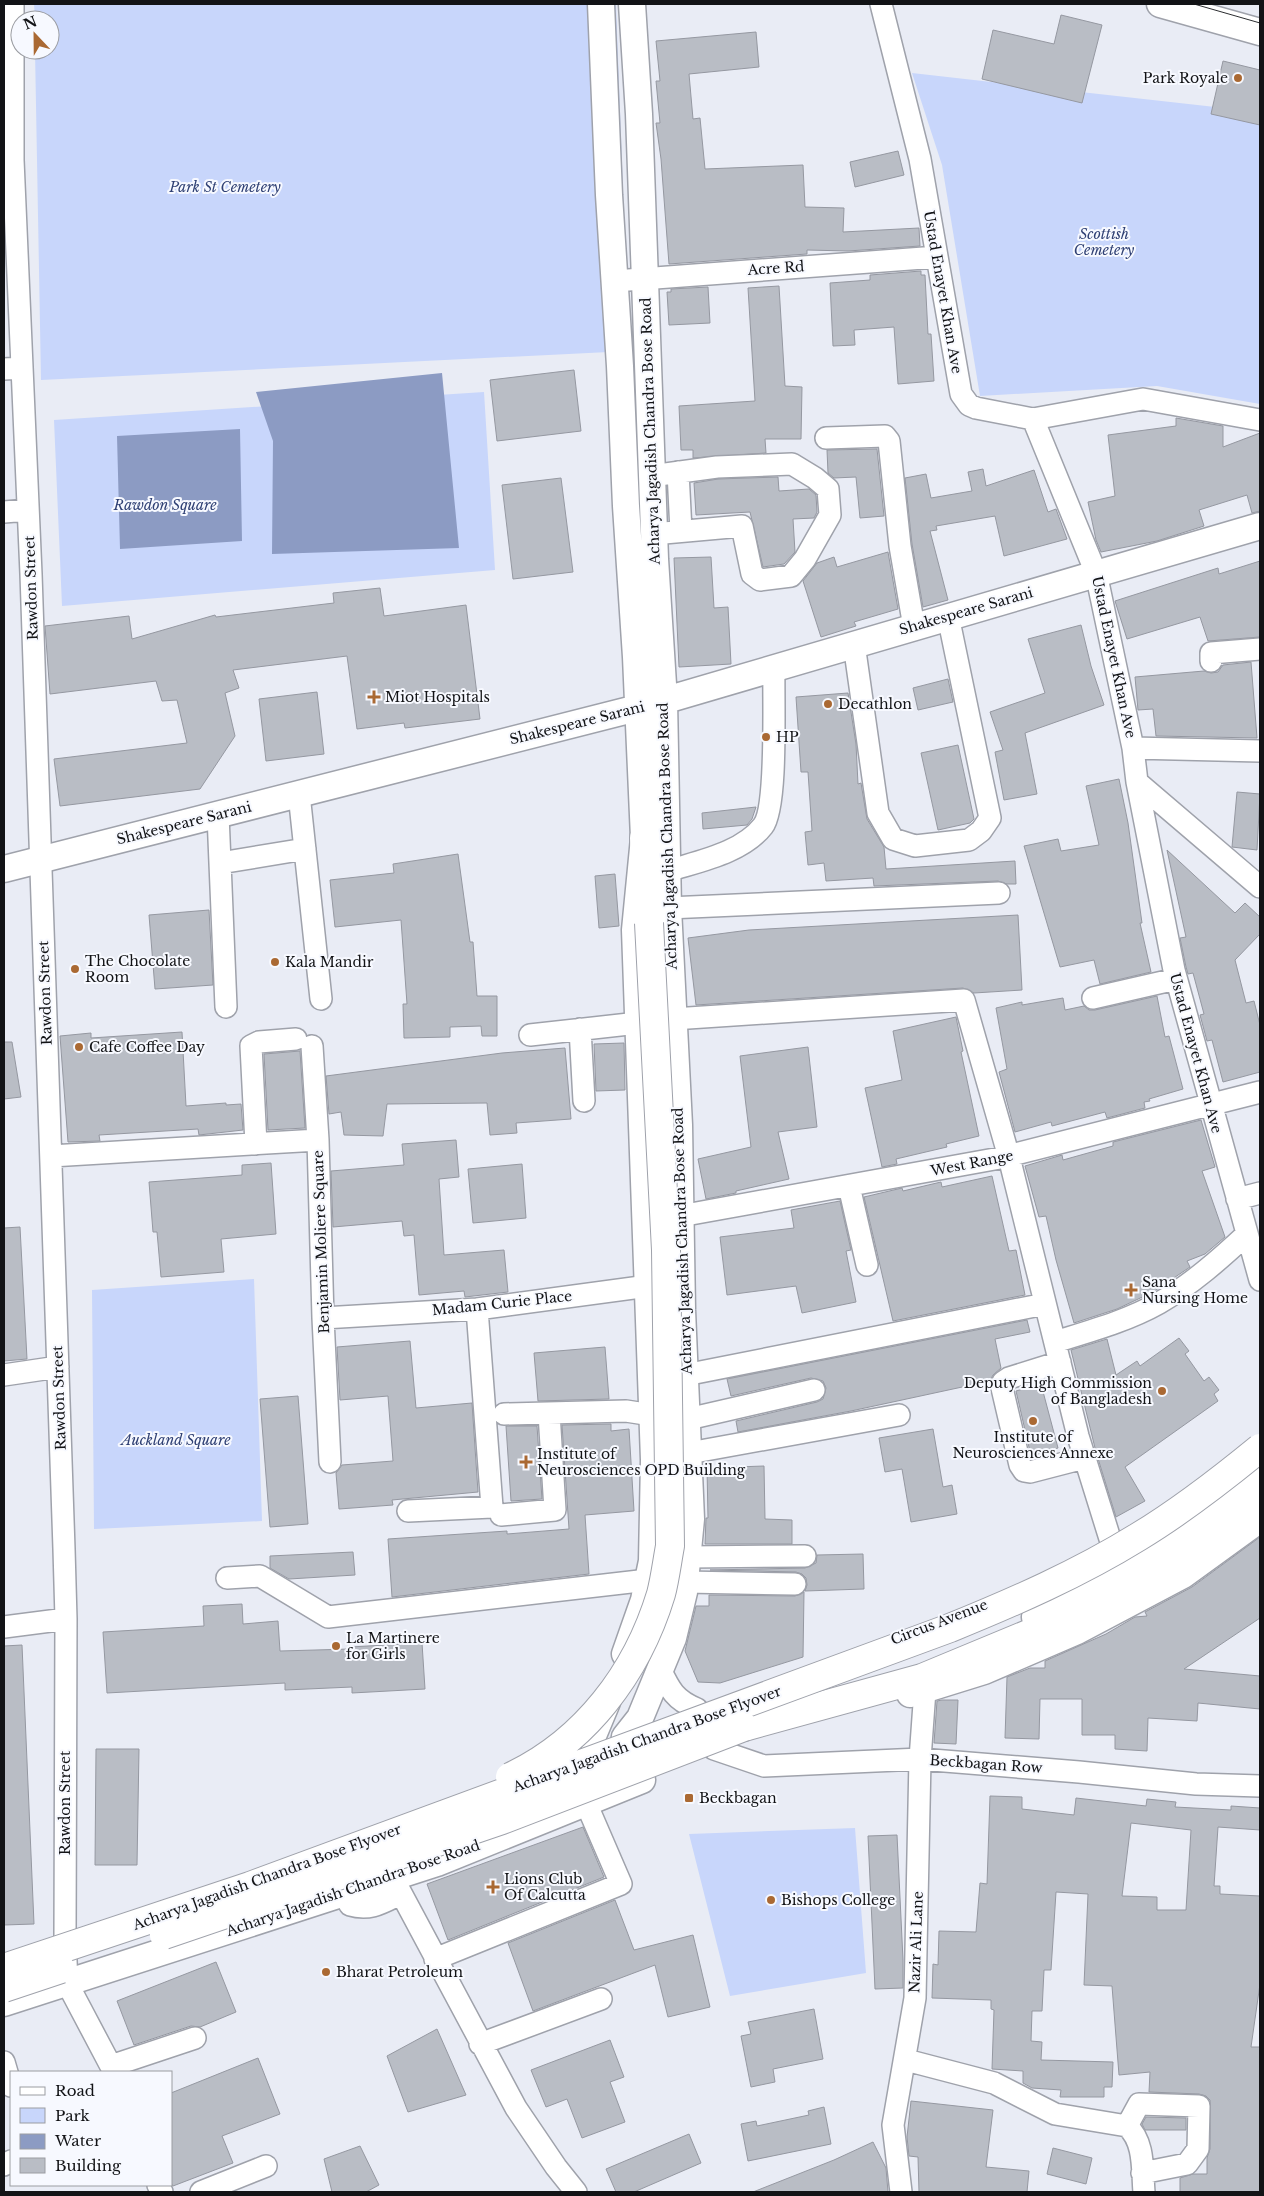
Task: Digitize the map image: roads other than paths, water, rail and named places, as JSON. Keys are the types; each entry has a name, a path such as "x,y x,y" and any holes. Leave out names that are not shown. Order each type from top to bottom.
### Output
{"highway":[{"path":"327,1857 528,1768 556,1748 585,1724 614,1691 633,1660 661,1593 670,1546 668,1320 659,916 644,838"},
{"name":"Acharya Jagadish Chandra Bose Flyover","path":"4,1968 250,1886 950,1628 1011,1603 1137,1538 1201,1494 1260,1448"},
{"path":"744,1727 922,1678 1091,1608 1180,1556 1260,1497"},
{"name":"Acharya Jagadish Chandra Bose Flyover","path":"4,1988 502,1820 744,1727"}],"main road":[{"name":"Acharya Jagadish Chandra Bose Road","path":"588,1753 644,1600 652,1561 654,1460 635,930 644,838 601,4"},
{"name":"Acharya Jagadish Chandra Bose Road","path":"625,1737 640,1718 673,1638 686,1570 691,1519 681,1282 679,1125 673,1019 659,916 668,871 664,700 651,476 639,114 632,4"},
{"path":"1160,4 1260,32"},
{"name":"Shakespeare Sarani","path":"4,869 664,700 1260,526"},
{"name":"Circus Avenue","path":"588,1753 697,1709 976,1610 1072,1565 1136,1526 1227,1461 1260,1434"},
{"name":"Acharya Jagadish Chandra Bose Flyover","path":"744,1727 910,1668 1064,1604 1112,1578 1158,1548 1225,1504 1260,1476"},
{"path":"625,1737 647,1778 714,1749 926,1690 984,1671 1077,1631 1183,1575 1260,1519"},
{"path":"4,1958 207,1892 484,1794 588,1753 597,1798"},
{"name":"Acharya Jagadish Chandra Bose Road","path":"4,2003 343,1893 396,1885 437,1863 647,1778"}],"street":[{"name":"Rawdon Street","path":"14,4 8,92 13,368 28,510 51,1156 66,1619 64,1938 67,1983"},
{"name":"Ustad Enayet Khan Ave","path":"881,4 920,159 961,394 969,405 976,408 1033,418 1096,573 1133,748 1137,782 1176,979 1260,1280"},
{"name":"Acre Rd","path":"615,281 937,257"},
{"path":"1033,418 1143,399 1260,420"},
{"path":"826,438 885,436 889,441 900,546 914,627"},
{"path":"651,476 717,467 792,464 815,478 828,489 830,515 806,559 791,576 760,580 752,574 742,526 654,534"},
{"path":"678,472 681,531"},
{"path":"4,512 28,510"},
{"path":"854,644 878,813 893,839 915,846 969,840 981,831 990,818 948,616"},
{"path":"1211,661 1211,653 1260,649"},
{"path":"668,871 722,853 746,842 764,825 772,799 774,668"},
{"path":"1133,748 1260,751"},
{"path":"1137,782 1260,886"},
{"path":"300,794 321,999"},
{"path":"218,815 226,1007"},
{"path":"220,862 306,849"},
{"path":"659,916 999,893"},
{"path":"1093,998 1176,979"},
{"path":"673,1019 964,1000 1009,1156 1084,1458 1111,1542"},
{"path":"530,1035 638,1022"},
{"path":"580,1029 584,1101"},
{"path":"256,1144 252,1046 259,1042 304,1042 318,1140"},
{"name":"West Range","path":"680,1216 1009,1156 1260,1092"},
{"name":"Benjamin Moliere Square","path":"51,1156 318,1140 323,1318 330,1462"},
{"path":"849,1186 867,1265"},
{"path":"1237,1199 1260,1193"},
{"path":"1084,1458 1030,1472 1024,1471 1020,1465 1002,1388 1003,1382 1114,1323 1158,1304 1196,1279 1247,1234"},
{"name":"Madam Curie Place","path":"323,1318 477,1309 681,1282"},
{"path":"686,1374 1045,1304"},
{"path":"408,1511 492,1507 477,1309"},
{"path":"4,1375 58,1367"},
{"path":"688,1419 814,1390"},
{"path":"504,1414 626,1411 652,1415"},
{"path":"500,1515 555,1510 549,1413"},
{"path":"689,1453 899,1415"},
{"path":"686,1570 805,1556"},
{"path":"686,1570 795,1584"},
{"path":"228,1578 260,1576 328,1617 648,1580"},
{"path":"4,1627 66,1619"},
{"path":"660,1669 674,1696 683,1703 697,1709 714,1749"},
{"name":"Nazir Ali Lane","path":"902,2192 893,2125 906,2060 914,1998 920,1759 926,1690"},
{"name":"Beckbagan Row","path":"714,1749 764,1766 920,1759 1196,1784 1260,1786"},
{"path":"435,1959 620,1884 597,1798"},
{"path":"372,1833 396,1885 516,2108 574,2191"},
{"path":"67,1983 113,2069 195,2038"},
{"path":"480,2044 601,1999"},
{"path":"906,2060 994,2083 1055,2114 1127,2126 1134,2132 1140,2145 1143,2182 1187,2164 1198,2150 1199,2106 1140,2104 1127,2126"},
{"path":"4,2062 10,2083"},
{"path":"201,2192 266,2166"}],"water":[{"path":"442,373 459,548 272,554 273,441 256,392"},
{"path":"240,429 242,541 120,549 117,436"}],"tram line":[{"path":"1194,4 1260,23"}],"place":[{"name":"Park Royale","path":"1238,78"},
{"name":"Miot Hospitals","path":"374,697"},
{"name":"Decathlon","path":"828,704"},
{"name":"HP","path":"766,737"},
{"name":"Kala Mandir","path":"275,962"},
{"name":"The Chocolate Room","path":"75,969"},
{"name":"Cafe Coffee Day","path":"79,1047"},
{"name":"Sana Nursing Home","path":"1131,1290"},
{"name":"Deputy High Commission of Bangladesh","path":"1162,1391"},
{"name":"Institute of Neurosciences Annexe","path":"1033,1421"},
{"name":"Institute of Neurosciences OPD Building","path":"526,1462"},
{"name":"La Martinere for Girls","path":"336,1646"},
{"name":"Beckbagan","path":"689,1798"},
{"name":"Lions Club Of Calcutta","path":"493,1887"},
{"name":"Bishops College","path":"771,1900"},
{"name":"Bharat Petroleum","path":"326,1972"}],"park label":[{"name":"Park St Cemetery","path":"225,187"},
{"name":"Scottish Cemetery","path":"1104,242"},
{"name":"Rawdon Square","path":"165,505"},
{"name":"Auckland Square","path":"176,1440"}]}
